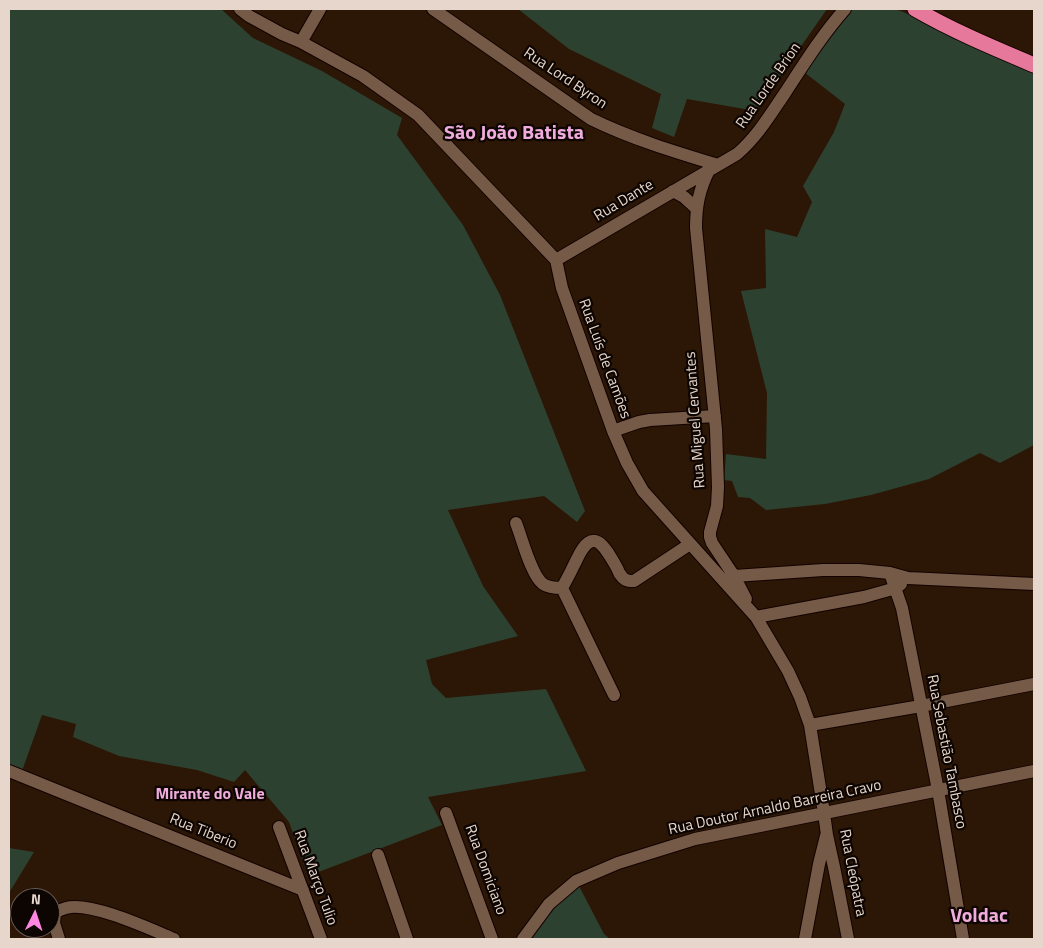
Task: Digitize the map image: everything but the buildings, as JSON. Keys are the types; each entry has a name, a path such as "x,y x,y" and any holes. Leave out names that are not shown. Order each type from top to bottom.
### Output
{"highway":[{"path":"915,9 983,44 1034,66"}],"street":[{"path":"240,9 265,25 301,42 363,76 418,115 556,260"},
{"path":"301,42 320,9"},
{"name":"Rua Lord Byron","path":"432,9 592,119 613,130 714,168"},
{"name":"Rua Lorde Brion","path":"714,168 737,154 754,137 813,50 845,9"},
{"name":"Rua Dante","path":"556,260 714,168"},
{"name":"Rua Miguel Cervantes","path":"714,168 701,189 696,208 696,228 714,416 718,487 717,506 710,537 756,617"},
{"path":"673,191 684,197 696,208"},
{"name":"Rua Luís de Camões","path":"556,260 562,288 613,431 627,464 643,491 756,617 788,671 810,725 824,813"},
{"path":"613,431 650,420 714,416"},
{"path":"516,523 536,577 544,585 552,588 562,588"},
{"path":"562,588 582,550 586,544 593,540 601,543 622,577 627,581 634,581 690,544"},
{"path":"734,576 859,570 890,572 908,578 1034,584"},
{"name":"Rua Sebastião Tambasco","path":"890,572 902,608 938,790 963,939"},
{"path":"756,617 864,597 896,588 908,578"},
{"path":"562,588 614,695"},
{"path":"810,725 1034,684"},
{"name":"Rua Tiberio","path":"9,771 303,890"},
{"name":"Rua Doutor Arnaldo Barreira Cravo","path":"523,939 549,904 576,881 618,863 695,839 1034,771"},
{"name":"Rua Domiciano","path":"446,812 492,939"},
{"name":"Rua Cleópatra","path":"824,813 848,939"},
{"name":"Rua Março Tulio","path":"279,827 321,939"},
{"path":"806,939 819,864 827,835"},
{"path":"378,855 408,939"},
{"path":"816,884 823,875 834,867"},
{"path":"59,939 54,923 55,913 66,908 75,907 89,908 174,939"}],"green space":[{"path":"9,9 221,9 253,38 322,71 402,118 397,135 463,225 500,295 585,511 577,522 544,496 448,510 483,586 518,636 426,660 432,684 446,698 546,689 586,771 428,797 442,825 308,876 289,822 245,770 234,782 197,770 119,756 73,737 76,724 42,715 22,771 9,765"},
{"path":"518,9 827,9 756,111 687,99 674,137 652,128 661,94 569,49"},
{"path":"852,9 893,9 901,11 1034,71 1034,445 1000,463 980,453 929,479 871,495 825,504 766,510 750,498 738,497 732,481 724,480 726,454 766,459 767,393 741,291 766,288 765,229 797,237 812,202 803,186 834,132 845,104 804,72"},
{"path":"9,848 34,852 12,888 10,888 9,893"},
{"path":"579,886 604,934 610,939 530,939 558,903"}],"district":[{"name":"São João Batista","path":"514,134"},
{"name":"Mirante do Vale","path":"210,795"},
{"name":"Voldac","path":"979,917"}]}
